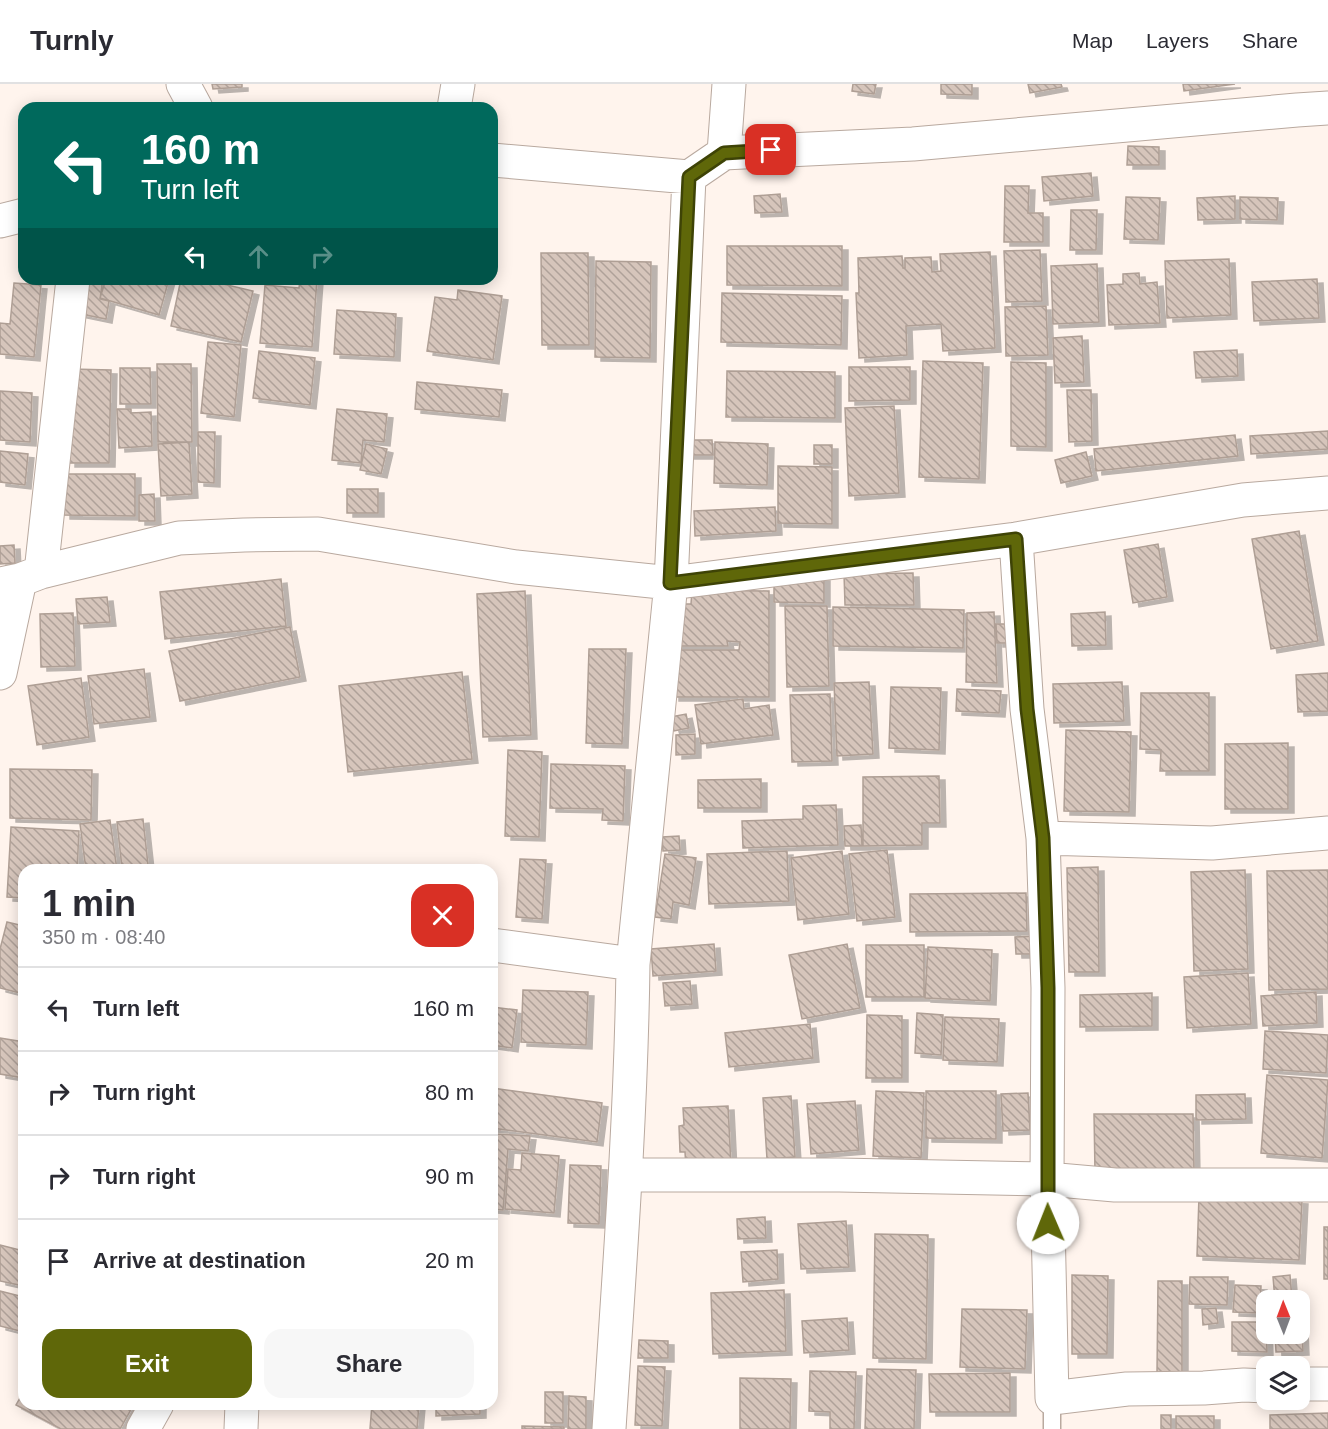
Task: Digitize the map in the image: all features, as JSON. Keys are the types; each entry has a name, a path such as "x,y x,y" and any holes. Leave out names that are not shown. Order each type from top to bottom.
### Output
{"street":[{"path":"183,84 193,102"},
{"path":"455,102 458,84"},
{"path":"724,153 729,84"},
{"path":"498,161 689,177 724,153 913,144 1305,101"},
{"path":"609,1429 626,1175 633,964 670,583 689,177"},
{"path":"0,221 18,216"},
{"path":"0,673 20,579 72,285"},
{"path":"20,579 179,538 318,534 516,567 670,583 1016,539 1243,500 1328,493"},
{"path":"1016,539 1027,709 1043,838 1048,988 1047,1179 1052,1414 1127,1389 1256,1386"},
{"path":"1043,838 1212,843 1328,833"},
{"path":"498,946 633,964"},
{"path":"626,1175 839,1175 1047,1179 1115,1185 1328,1185"},
{"path":"1310,1384 1328,1384"},
{"path":"143,1429 154,1410"},
{"path":"241,1429 242,1410"}],"building":[{"path":"212,84 242,84 242,87 213,89"},
{"path":"853,84 876,84 874,94 852,91"},
{"path":"941,84 972,84 972,95 941,94"},
{"path":"1028,84 1061,84 1062,87 1030,93"},
{"path":"1183,84 1235,84 1184,91"},
{"path":"1128,146 1159,147 1159,165 1127,165"},
{"path":"1091,173 1093,196 1044,201 1042,177"},
{"path":"1005,186 1029,186 1028,213 1043,213 1043,242 1004,242"},
{"path":"780,194 782,212 755,213 754,196"},
{"path":"1235,196 1235,219 1198,220 1197,198"},
{"path":"1126,197 1160,198 1158,240 1124,239"},
{"path":"1240,197 1278,198 1277,220 1240,219"},
{"path":"1071,210 1097,210 1096,250 1070,250"},
{"path":"727,246 842,246 842,286 727,285"},
{"path":"1040,250 1042,301 1006,302 1004,251"},
{"path":"990,252 995,348 943,351 941,324 906,326 907,355 859,358 856,293 859,293 858,258 902,256 903,268 905,268 905,258 931,257 932,272 941,271 940,254"},
{"path":"541,253 588,253 589,345 542,345"},
{"path":"1229,259 1231,315 1167,318 1165,261"},
{"path":"596,261 651,262 650,358 595,357"},
{"path":"1097,264 1099,322 1053,324 1051,266"},
{"path":"1139,273 1140,284 1157,282 1160,323 1109,325 1107,285 1123,284 1123,274"},
{"path":"1317,279 1319,318 1254,321 1252,282"},
{"path":"14,283 41,285 34,357 0,354 0,323 10,324"},
{"path":"81,285 102,285 100,299 109,301 106,319 76,313"},
{"path":"104,285 167,285 159,315 100,298"},
{"path":"180,285 228,285 253,291 241,342 171,326"},
{"path":"265,285 299,288 299,285 317,285 312,347 260,343"},
{"path":"458,290 502,296 493,360 427,351 435,297 457,300"},
{"path":"722,293 842,296 841,345 721,342"},
{"path":"1046,306 1048,355 1006,356 1005,307"},
{"path":"337,310 396,314 394,357 334,354"},
{"path":"1082,336 1084,382 1055,383 1053,338"},
{"path":"208,342 241,345 234,417 201,413"},
{"path":"1237,350 1238,376 1196,378 1194,352"},
{"path":"259,351 315,358 310,405 253,398"},
{"path":"923,361 983,363 979,479 919,477"},
{"path":"1011,362 1046,363 1046,447 1011,446"},
{"path":"157,364 191,364 192,442 158,442"},
{"path":"849,367 910,367 910,400 849,401"},
{"path":"120,368 150,368 151,404 120,404"},
{"path":"71,369 111,370 109,463 69,463"},
{"path":"727,371 835,372 835,418 726,417"},
{"path":"417,382 502,390 499,417 415,409"},
{"path":"1067,390 1091,390 1092,441 1069,442"},
{"path":"0,391 32,393 30,442 0,440"},
{"path":"894,406 899,493 849,496 845,408"},
{"path":"117,409 131,409 131,413 151,412 152,446 119,448"},
{"path":"337,409 387,414 384,442 363,440 361,463 332,460"},
{"path":"1328,431 1328,449 1251,454 1250,436"},
{"path":"198,432 215,432 214,483 198,482"},
{"path":"1235,435 1238,456 1096,471 1094,449"},
{"path":"687,440 712,440 713,455 687,455"},
{"path":"189,442 192,494 161,496 158,444"},
{"path":"715,442 768,444 767,485 714,483"},
{"path":"366,444 387,449 381,474 360,470"},
{"path":"814,445 832,445 832,464 814,464"},
{"path":"0,451 28,454 25,485 0,482"},
{"path":"1086,452 1092,476 1061,483 1055,460"},
{"path":"778,466 832,467 832,524 778,523"},
{"path":"64,474 135,474 135,516 64,515"},
{"path":"347,489 378,489 378,513 347,513"},
{"path":"154,494 155,521 139,521 139,495"},
{"path":"775,507 776,531 695,536 694,511"},
{"path":"1299,531 1318,641 1271,649 1252,539"},
{"path":"1158,544 1167,597 1133,603 1124,550"},
{"path":"14,545 15,563 0,564 0,546"},
{"path":"913,573 914,605 845,605 844,574"},
{"path":"774,576 824,577 824,603 774,602"},
{"path":"281,579 286,626 165,639 160,592"},
{"path":"692,590 769,591 769,697 673,697 673,650 739,650 740,642 727,641 728,646 676,646 682,604 691,604"},
{"path":"525,591 531,735 483,737 477,594"},
{"path":"107,597 110,622 78,624 76,599"},
{"path":"785,606 827,606 829,686 787,687"},
{"path":"833,607 964,610 963,648 833,646"},
{"path":"994,612 997,683 966,682 967,613"},
{"path":"1105,612 1106,645 1072,646 1071,614"},
{"path":"73,613 75,666 41,667 40,614"},
{"path":"996,624 1010,624 1009,643 997,643"},
{"path":"290,627 300,677 180,701 169,651"},
{"path":"589,649 626,649 622,744 586,743"},
{"path":"144,669 150,717 94,724 88,676"},
{"path":"462,672 472,759 348,772 339,686"},
{"path":"1328,673 1328,711 1298,712 1296,675"},
{"path":"81,678 89,737 37,745 28,686"},
{"path":"869,682 873,754 837,756 834,683"},
{"path":"1122,682 1124,721 1054,723 1053,684"},
{"path":"891,687 941,688 939,750 889,748"},
{"path":"957,689 1001,691 999,713 956,711"},
{"path":"1141,693 1209,693 1209,771 1160,771 1161,750 1140,749"},
{"path":"830,694 832,761 792,762 790,695"},
{"path":"743,699 744,709 769,705 773,735 701,744 695,705"},
{"path":"686,714 689,728 674,731 670,717"},
{"path":"1066,730 1131,732 1129,812 1064,811"},
{"path":"695,734 695,754 676,755 676,735"},
{"path":"1288,743 1288,809 1225,809 1225,744"},
{"path":"508,750 542,752 539,837 505,836"},
{"path":"551,764 625,766 623,821 602,820 603,809 550,808"},
{"path":"10,769 92,770 91,820 10,818"},
{"path":"939,776 940,823 922,823 922,845 863,846 863,777"},
{"path":"761,779 761,808 698,808 698,780"},
{"path":"836,805 838,845 743,848 742,821 803,819 803,806"},
{"path":"143,819 148,864 122,864 117,822"},
{"path":"110,820 116,864 85,864 80,824"},
{"path":"861,825 862,846 845,846 844,826"},
{"path":"11,827 79,831 77,864 18,864 18,898 7,897"},
{"path":"679,836 680,850 663,851 662,837"},
{"path":"887,850 895,917 857,921 849,854"},
{"path":"787,851 789,901 709,904 707,854"},
{"path":"842,851 849,914 798,920 791,858"},
{"path":"665,854 696,858 689,905 673,902 671,919 655,917"},
{"path":"520,859 546,860 542,919 516,917"},
{"path":"1098,867 1099,972 1069,972 1067,868"},
{"path":"1245,870 1248,969 1194,971 1191,872"},
{"path":"1328,870 1328,989 1269,990 1267,871"},
{"path":"1026,893 1027,931 910,932 910,894"},
{"path":"7,922 18,925 18,992 0,988 0,949"},
{"path":"1037,936 1037,954 1016,954 1015,937"},
{"path":"714,944 716,971 653,976 651,949"},
{"path":"847,944 860,1008 802,1019 789,955"},
{"path":"866,945 924,945 924,997 866,997"},
{"path":"928,947 992,950 990,1001 925,998"},
{"path":"1248,973 1251,1024 1187,1028 1184,977"},
{"path":"690,981 692,1004 665,1006 663,983"},
{"path":"523,990 588,992 586,1045 521,1042"},
{"path":"1316,992 1317,1023 1263,1026 1261,996"},
{"path":"1152,993 1152,1026 1080,1027 1080,995"},
{"path":"498,1008 517,1010 512,1048 498,1046"},
{"path":"917,1013 943,1015 941,1055 915,1053"},
{"path":"867,1015 902,1016 902,1078 866,1078"},
{"path":"945,1017 999,1019 997,1062 943,1060"},
{"path":"810,1024 813,1058 729,1067 725,1033"},
{"path":"1265,1031 1328,1035 1326,1073 1263,1069"},
{"path":"0,1038 18,1041 18,1077 0,1074"},
{"path":"1267,1075 1328,1080 1322,1158 1261,1153"},
{"path":"498,1089 602,1103 597,1142 498,1129"},
{"path":"876,1091 924,1093 921,1158 873,1156"},
{"path":"926,1091 996,1091 996,1139 926,1138"},
{"path":"1028,1093 1030,1130 1003,1131 1001,1094"},
{"path":"1245,1094 1246,1119 1196,1120 1196,1095"},
{"path":"791,1096 795,1157 767,1159 763,1098"},
{"path":"855,1101 859,1150 811,1154 807,1104"},
{"path":"728,1106 731,1166 686,1169 685,1152 680,1152 679,1126 684,1125 683,1108"},
{"path":"1094,1114 1193,1114 1194,1171 1095,1172"},
{"path":"498,1134 530,1136 528,1151 508,1149 503,1210 498,1210"},
{"path":"522,1153 559,1156 554,1213 505,1209 508,1169 521,1170"},
{"path":"570,1165 601,1166 599,1224 568,1223"},
{"path":"1199,1196 1302,1200 1299,1260 1197,1256"},
{"path":"765,1217 766,1238 738,1239 737,1219"},
{"path":"846,1221 849,1267 801,1269 798,1224"},
{"path":"1324,1227 1328,1227 1328,1279 1324,1279"},
{"path":"875,1234 928,1235 926,1359 873,1358"},
{"path":"0,1245 18,1250 18,1285 0,1281"},
{"path":"777,1250 778,1279 743,1282 741,1252"},
{"path":"1072,1275 1108,1276 1107,1354 1072,1354"},
{"path":"1290,1275 1291,1290 1274,1290 1273,1277"},
{"path":"1190,1277 1228,1277 1227,1305 1189,1304"},
{"path":"1158,1281 1182,1281 1182,1373 1157,1373"},
{"path":"1235,1285 1261,1286 1261,1290 1256,1290 1256,1313 1233,1312"},
{"path":"784,1290 786,1351 713,1354 711,1293"},
{"path":"0,1291 18,1296 18,1330 0,1326"},
{"path":"1216,1308 1218,1323 1203,1325 1202,1309"},
{"path":"962,1309 1027,1310 1025,1369 960,1367"},
{"path":"847,1318 849,1350 804,1353 802,1321"},
{"path":"1232,1322 1256,1322 1256,1344 1267,1344 1267,1352 1232,1351"},
{"path":"639,1340 668,1341 668,1358 638,1358"},
{"path":"1276,1344 1303,1344 1303,1351 1276,1352"},
{"path":"638,1366 665,1367 662,1426 635,1425"},
{"path":"867,1369 916,1370 914,1429 865,1429"},
{"path":"810,1371 856,1372 854,1429 830,1429 830,1412 809,1411"},
{"path":"1010,1373 1010,1412 930,1412 929,1374"},
{"path":"740,1378 791,1379 790,1429 740,1429"},
{"path":"545,1392 563,1392 563,1423 545,1423"},
{"path":"569,1396 586,1397 586,1429 568,1429"},
{"path":"25,1410 131,1410 120,1429 61,1429"},
{"path":"372,1410 419,1410 417,1429 370,1429"},
{"path":"436,1410 480,1410 480,1414 436,1416"},
{"path":"1328,1413 1328,1429 1270,1429 1270,1415"},
{"path":"1161,1415 1171,1415 1171,1429 1161,1429"},
{"path":"1176,1416 1214,1416 1214,1429 1176,1429"},
{"path":"522,1426 564,1427 564,1429 522,1429"}],"route":[{"path":"771,150 724,153 689,177 670,583 1016,539 1027,709 1043,838 1048,988 1048,1223"}]}
